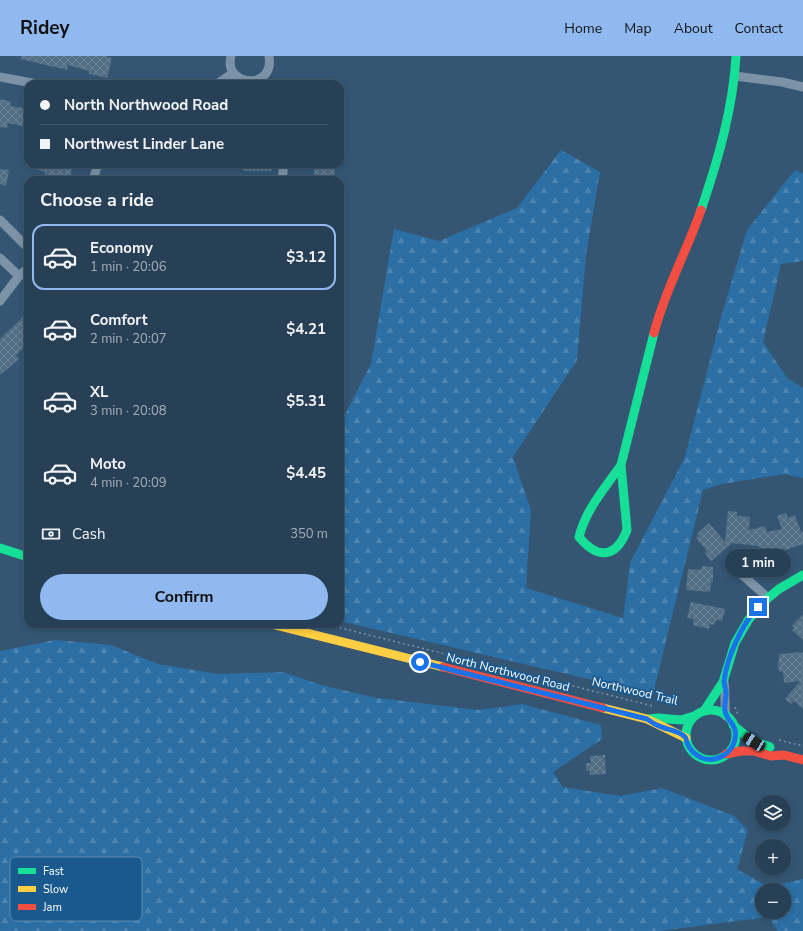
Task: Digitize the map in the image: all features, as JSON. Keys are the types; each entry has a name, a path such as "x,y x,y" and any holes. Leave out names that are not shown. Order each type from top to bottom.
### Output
{"street":[{"path":"231,56 230,65 233,73 242,80"},
{"path":"262,80 269,68 269,56"},
{"path":"621,465 589,511 581,526 579,537 585,546 604,554 616,550 624,540 627,530 621,465 657,322 669,286 694,231 722,142 730,109 735,76 736,56"},
{"path":"222,80 233,73"},
{"path":"735,76 782,82 803,87"},
{"path":"0,77 24,82"},
{"path":"0,220 24,244"},
{"path":"0,258 19,276"},
{"path":"0,301 24,272"},
{"path":"0,548 24,556"},
{"path":"740,573 767,597"},
{"path":"704,711 713,699 717,690 724,682 731,656 739,636 750,616 767,597 788,582 803,575"},
{"name":"North Northwood Road","path":"287,628 647,719 658,726 686,738"},
{"path":"724,682 726,692 726,716"},
{"path":"784,755 777,750 754,742 743,735 726,716 718,711 704,711 694,716 688,724 686,738 688,744 694,753 704,759 715,759 726,754 741,751 754,751 771,756 784,755 803,760"},
{"name":"North Northwood Road","path":"647,719 658,718 681,720 694,716"},
{"path":"726,754 730,750 734,741 735,730 733,725"}],"path":[{"name":"Northwood Trail","path":"341,628 657,708"},
{"path":"725,701 735,703 736,712 739,716"},
{"path":"776,739 803,746"}],"green space":[{"path":"561,150 600,172 586,255 577,360 513,457 531,510 526,588 623,618 630,563 685,457 721,317 747,230 795,170 803,173 803,261 781,264 763,342 787,378 803,388 803,478 784,474 722,484 703,490 653,694 344,622 344,416 371,364 394,229 439,241 517,208"},
{"path":"55,640 111,645 158,664 218,674 283,672 321,685 377,698 479,710 522,704 601,725 602,739 553,772 563,787 620,796 662,788 734,816 748,830 737,869 761,883 755,883 755,919 659,931 0,931 0,651"},
{"path":"803,879 803,931 778,931 769,919 791,919 791,883 786,883"}],"building":[{"path":"21,56 106,56 112,58 107,78 89,74 89,71 68,65 67,70 21,59"},
{"path":"0,100 11,102 10,106 24,108 24,126 8,123 7,128 0,127"},
{"path":"32,168 72,169 70,176 48,176 45,172"},
{"path":"243,168 272,168 272,171 243,171"},
{"path":"314,168 335,168 334,176 314,176"},
{"path":"0,169 9,170 6,186 0,184"},
{"path":"24,316 24,347 16,355 19,359 0,375 0,339"},
{"path":"728,511 737,512 737,516 750,517 749,530 765,526 767,532 782,529 777,516 786,513 788,518 795,515 801,532 803,531 803,544 782,551 783,557 769,560 768,555 761,556 759,546 732,543 711,561 705,553 707,551 696,538 699,536 697,534 709,523 725,542"},
{"path":"702,566 713,567 713,582 711,582 710,592 686,590 688,569 699,570 702,569"},
{"path":"691,602 725,609 722,621 716,620 714,625 710,624 709,629 693,625 694,619 687,618"},
{"path":"803,614 803,640 792,630 794,628 792,626"},
{"path":"803,652 803,709 794,701 791,704 785,699 800,681 784,683 783,671 779,672 778,661 779,654"},
{"path":"605,755 606,774 590,775 589,770 586,771 586,763 591,763 590,756"}],"traffic: fast":[{"path":"701,210 724,134 732,95 736,56"},
{"path":"621,465 591,508 579,537 593,550 600,552 606,553 612,551 618,546 627,530 621,465 654,333"},
{"path":"0,548 24,556"},
{"path":"704,711 723,682 735,643 749,619 768,598 779,589 803,575"},
{"path":"711,710 720,712 731,721 736,735 734,744 725,755 711,760 702,758 691,749 686,735 688,726 697,715 711,710"},
{"path":"649,719 658,718 681,720 694,716"},
{"path":"733,725 750,739 770,747"}],"traffic: slow":[{"path":"287,628 443,667"},
{"path":"603,708 647,719 686,738"}],"traffic: jam":[{"path":"654,333 664,301 701,210"},
{"path":"443,667 603,708"},
{"path":"726,754 741,751 754,751 771,756 784,755 803,760"}],"route":[{"path":"420,662 647,719 658,726 686,738 690,749 704,759 715,759 726,754 730,750 734,741 735,730 731,721 726,716 725,711 726,692 724,682 731,656 739,636 750,616 758,607"}]}
